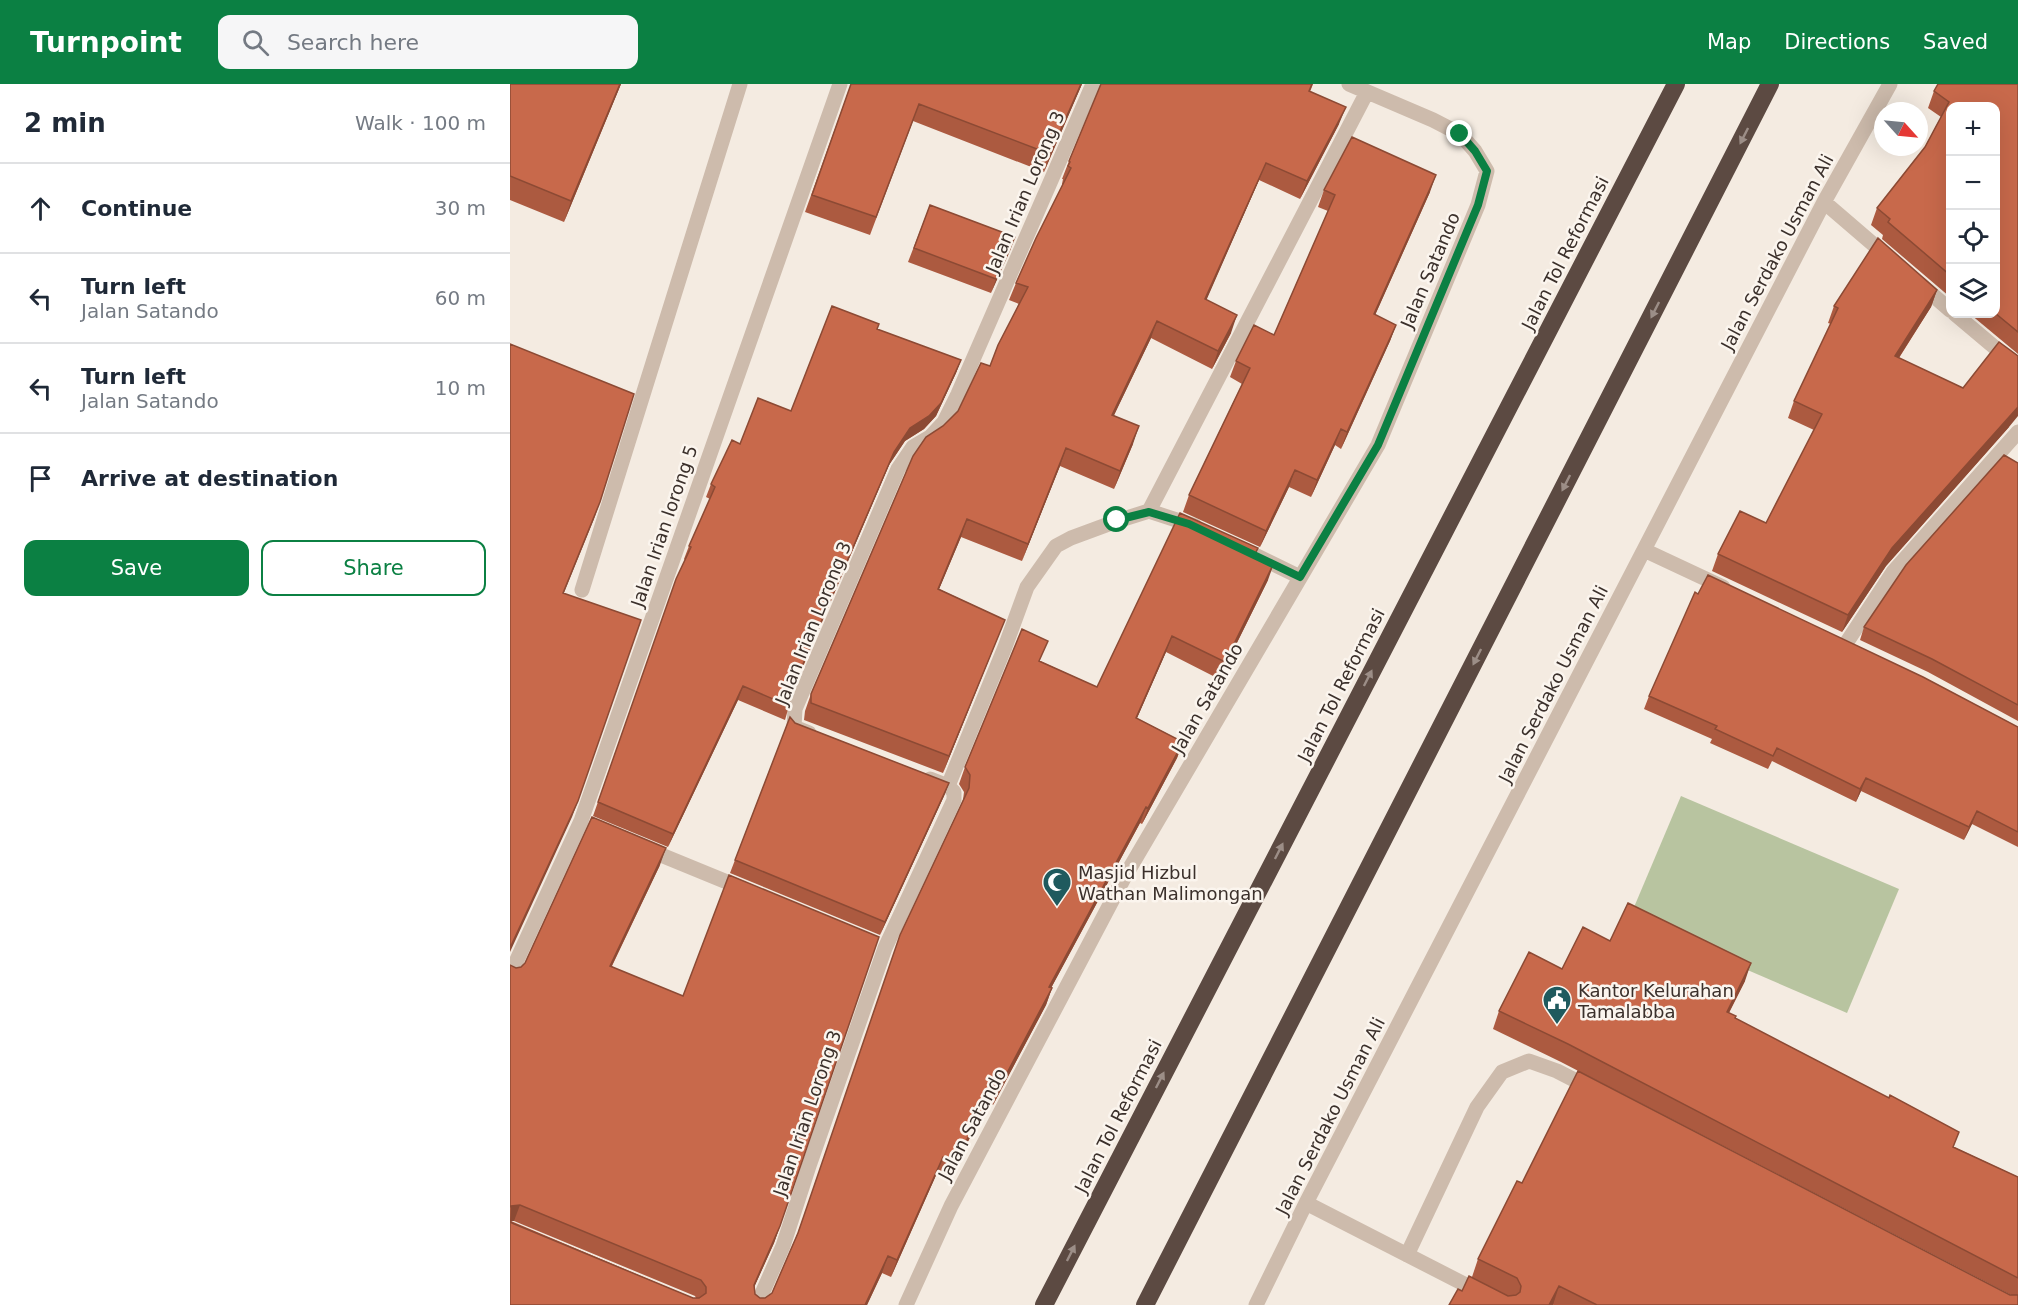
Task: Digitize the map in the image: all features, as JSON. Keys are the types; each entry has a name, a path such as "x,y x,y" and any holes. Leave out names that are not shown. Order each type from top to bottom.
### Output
{"highway":[{"name":"Jalan Tol Reformasi","path":"1044,1305 1676,84"},
{"path":"1145,1305 1770,84"}],"street":[{"path":"582,590 740,84"},
{"name":"Jalan Irian lorong 5","path":"510,975 586,824 840,84"},
{"name":"Jalan Irian Lorong 3","path":"828,741 794,727 795,709 898,469 913,447 930,437 944,422 958,394 1093,84"},
{"path":"1149,512 1367,92 1349,84"},
{"name":"Jalan Serdako Usman Ali","path":"1256,1305 1306,1203 1824,202 1890,84"},
{"name":"Jalan Satando","path":"906,1305 951,1206 1119,889 1378,445 1478,205 1487,171 1475,151 1460,134 1367,92"},
{"path":"1824,202 1946,306"},
{"path":"1960,318 2018,367"},
{"path":"1845,645 1893,572 2018,432"},
{"path":"916,774 948,786 1028,587 1056,546 1117,520 1149,512 1189,524 1209,533"},
{"path":"1239,548 1300,577"},
{"path":"1644,550 1739,595"},
{"name":"Jalan Irian Lorong 3","path":"758,1305 783,1246 880,945 954,800 954,792 948,786"},
{"path":"635,844 755,894"},
{"path":"1407,1256 1477,1107 1502,1072 1530,1061 1557,1071 1599,1093"},
{"path":"1306,1203 1505,1305"}],"green space":[{"path":"1681,796 1899,889 1847,1013 1629,919"}],"building":[{"path":"510,84 620,84 571,201 510,176"},
{"path":"851,84 1081,84 1050,154 919,104 876,217 812,195"},
{"path":"1101,84 1312,84 1309,91 1346,107 1307,181 1266,163 1205,299 1237,315 1218,351 1157,321 1112,415 1139,426 1120,471 1066,448 1028,544 967,519 938,589 1005,620 949,756 811,703 811,694 913,456 926,437 943,426 958,411 981,363 990,366 998,345 1028,287 1016,283 1071,168 1068,166 1069,161"},
{"path":"1938,84 2018,84 2018,332 2000,317 2000,102 1949,102 1934,91"},
{"path":"1946,108 1946,272 1888,222 1890,219 1877,208 1918,156 1928,156 1928,141"},
{"path":"1352,137 1436,175 1374,314 1396,325 1347,432 1341,429 1317,480 1295,470 1266,531 1189,495 1250,368 1236,361 1254,325 1274,335 1335,195 1324,190"},
{"path":"930,205 1015,237 996,279 914,248"},
{"path":"1878,238 1937,290 1895,356 1963,388 1999,342 2018,356 2018,407 1892,548 1848,615 1718,554 1740,511 1766,523 1822,414 1794,401 1838,308 1834,306"},
{"path":"832,306 879,324 877,329 961,360 941,403 929,416 910,428 894,452 791,692 789,706 743,686 673,834 598,802 676,579 715,487 711,484 732,440 740,444 758,398 791,411"},
{"path":"510,344 634,394 600,502 563,593 641,620 578,801 510,948"},
{"path":"2004,455 2018,463 2018,705 1932,659 1864,627 1906,565"},
{"path":"1180,513 1258,548 1255,554 1274,563 1225,662 1172,636 1136,718 1183,742 1049,987 1052,988 999,1088 994,1086 955,1163 943,1157 897,1260 888,1256 865,1305 510,1305 510,1221 693,1298 699,1298 706,1293 706,1287 701,1280 520,1205 510,1207 510,965 516,968 525,963 592,817 666,848 610,966 683,996 729,875 879,937 780,1226 754,1285 755,1294 760,1298 765,1298 772,1293 798,1233 900,935 969,788 970,775 965,767 1022,629 1048,641 1039,661 1097,687"},
{"path":"1708,575 1923,677 2018,727 2018,832 1977,811 1969,827 1866,778 1860,789 1777,748 1773,756 1715,729 1717,726 1649,696 1695,592 1698,594"},
{"path":"790,717 795,723 949,783 885,922 735,860"},
{"path":"1628,903 1751,963 1727,1012 1736,1016 1735,1018 1959,1132 1953,1147 2018,1177 2018,1278 1568,1044 1499,1011 1529,952 1562,969 1583,927 1610,941"},
{"path":"1578,1071 2010,1295 2018,1295 2018,1305 1597,1305 1559,1286 1549,1305 1449,1305 1458,1289 1462,1291 1469,1276 1508,1296 1520,1292 1521,1286 1517,1278 1478,1259 1517,1181 1522,1183"}],"place":[{"name":"Masjid Hizbul Wathan Malimongan","path":"1057,908"},
{"name":"Kantor Kelurahan Tamalabba","path":"1557,1026"}],"route":[{"path":"1117,520 1149,512 1189,524 1300,577 1378,445 1478,205 1487,171 1475,151 1460,134"}]}
